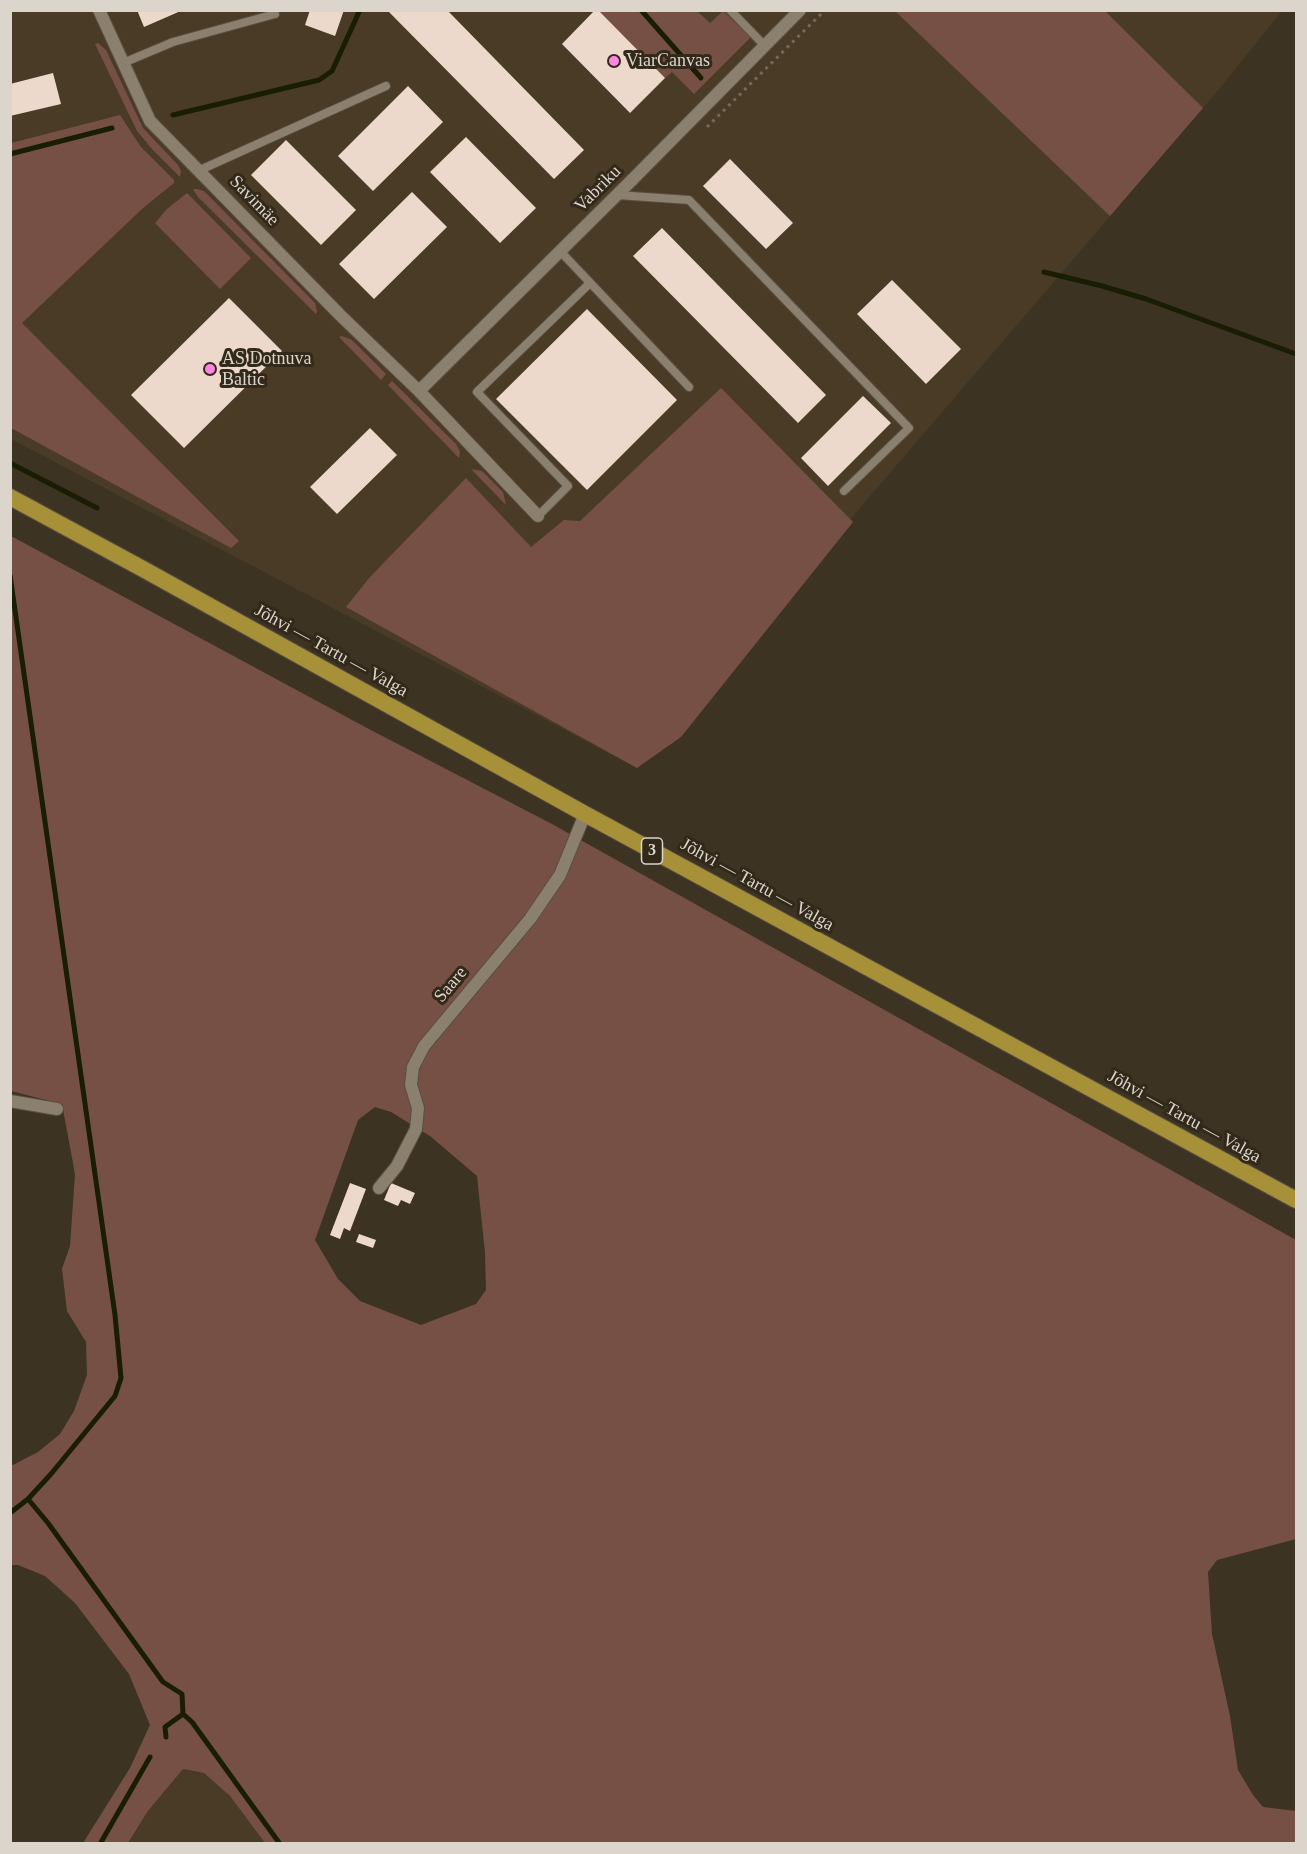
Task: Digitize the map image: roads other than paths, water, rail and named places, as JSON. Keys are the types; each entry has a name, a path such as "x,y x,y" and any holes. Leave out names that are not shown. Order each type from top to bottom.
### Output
{"highway":[{"name":"Jõhvi — Tartu — Valga","path":"10,497 585,814 1296,1200"}],"street":[{"name":"Savimäe","path":"99,10 150,121 340,315 419,391 538,516"},
{"name":"Vabriku","path":"419,391 800,10"},
{"name":"Saare","path":"379,1188 397,1166 416,1129 418,1108 411,1084 413,1067 424,1046 530,919 560,874 585,814"},
{"path":"10,1101 57,1109"}],"lane":[{"path":"730,10 765,46"},
{"path":"123,63 173,42 274,14"},
{"path":"200,170 386,86"},
{"path":"617,195 689,200 909,428 844,491"},
{"path":"560,251 689,387"},
{"path":"538,516 568,486 477,392 590,283"}],"waterway":[{"path":"173,115 319,80 332,71 360,10"},
{"path":"641,10 701,78"},
{"path":"10,154 112,128"},
{"path":"1044,272 1146,299 1296,354"},
{"path":"10,463 97,508"},
{"path":"10,575 115,1315 121,1378 115,1396 51,1474 28,1499 10,1513"},
{"path":"28,1499 48,1523 163,1682 182,1694 183,1714 192,1722 280,1844"},
{"path":"166,1737 165,1727 183,1714"},
{"path":"100,1844 150,1757"}],"place":[{"name":"ViarCanvas","path":"614,61"},
{"name":"AS Dotnuva Baltic","path":"210,369"}]}
